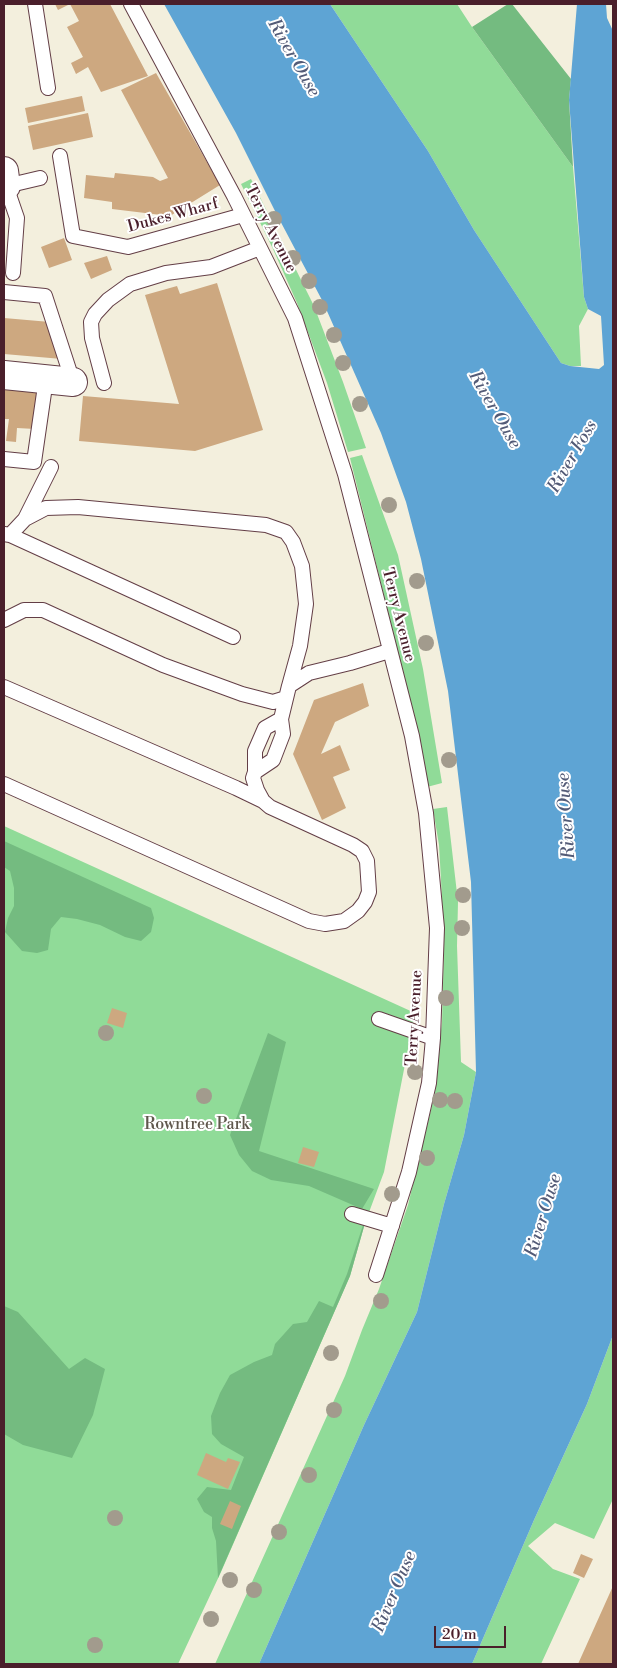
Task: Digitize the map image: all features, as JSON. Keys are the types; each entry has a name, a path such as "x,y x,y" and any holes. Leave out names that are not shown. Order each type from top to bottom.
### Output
{"street":[{"path":"4,375 73,382"}],"lane":[{"path":"35,4 48,88"},
{"name":"Terry Avenue","path":"131,4 243,215 295,318 345,474 412,736 426,813 437,928 433,1038 430,1082 409,1172 376,1275"},
{"name":"Dukes Wharf","path":"60,156 72,236 128,247 243,215"},
{"path":"13,273 17,218 5,182 40,178"},
{"path":"104,382 92,338 91,322 95,314 108,300 130,284 166,272 211,267 260,248"},
{"path":"4,292 44,296 73,382"},
{"path":"4,459 34,462 46,379"},
{"path":"25,519 51,467"},
{"path":"233,637 7,534 25,519 46,508 78,508 266,525 286,532 293,542 302,566 306,604 300,646 281,719 283,734 273,760 255,772"},
{"path":"4,620 24,610 43,610 163,664 242,694 273,702 288,692 309,673 390,651"},
{"path":"4,687 236,788 263,801 270,807 353,845 362,851 367,861 369,892 365,902 358,911 344,922 325,924 309,921 4,784"},
{"path":"263,801 252,778 255,772 255,751 266,728 281,719"},
{"path":"379,1019 433,1038"},
{"path":"352,1214 392,1226"}],"green space":[{"path":"330,4 457,4 573,167 584,297 588,309 579,326 581,366 570,366 561,363 474,230 428,151"},
{"path":"508,4 512,4 571,79 569,100 573,167 472,27"},
{"path":"251,179 314,306 366,448 348,452 327,383 297,303 241,184"},
{"path":"362,455 398,555 423,669 442,783 427,787 415,721 350,458"},
{"path":"447,807 458,902 457,946 461,1062 476,1072 464,1135 444,1204 417,1312 364,1425 259,1664 215,1664 345,1376 379,1289 408,1205 435,1093 442,1023 444,945 439,845 433,809"},
{"name":"Rowntree Park","path":"4,826 415,1013 384,1172 365,1223 350,1276 221,1572 178,1664 4,1664"},
{"path":"4,841 151,908 154,918 151,932 141,941 125,937 100,925 61,917 51,929 48,950 37,953 22,951 5,932 8,918 14,906 14,888 10,871 4,867"},
{"path":"268,1033 286,1042 259,1151 374,1189 362,1209 309,1186 271,1180 252,1171 239,1155 230,1135"},
{"path":"364,1222 350,1276 218,1578 216,1541 212,1528 212,1517 204,1512 197,1499 207,1487 231,1490 244,1457 221,1444 212,1434 211,1416 220,1393 230,1375 272,1355 275,1344 293,1324 307,1322 319,1301 333,1307 347,1274"},
{"path":"4,1306 18,1312 69,1369 85,1358 105,1369 93,1415 72,1458 23,1445 4,1434"},
{"path":"613,1335 613,1499 594,1539 555,1523 528,1546 553,1569 580,1579 541,1664 472,1664 534,1520 587,1404"}],"water":[{"path":"164,4 330,4 428,151 474,230 561,363 570,366 599,369 604,365 601,316 588,309 584,297 569,100 577,4 606,4 607,18 613,31 613,1335 587,1404 534,1520 472,1664 259,1664 364,1425 417,1312 444,1204 464,1135 476,1072 471,882 448,691 421,559 406,502 381,433 323,302 236,133"}],"building":[{"path":"55,4 70,4 58,10"},
{"path":"70,4 110,4 148,76 101,92 88,67 76,74 71,63 83,57 67,27 79,21"},
{"path":"156,73 220,185 170,216 112,209 112,202 84,198 86,175 114,178 115,173 153,177 160,181 168,178 121,90"},
{"path":"82,96 85,111 28,123 25,108"},
{"path":"88,113 93,137 33,150 28,126"},
{"path":"64,238 72,260 49,268 41,247"},
{"path":"107,256 112,270 91,279 84,263"},
{"path":"217,283 263,430 195,451 79,441 83,396 179,404 145,295 177,286 180,294"},
{"path":"4,318 50,322 62,359 4,354"},
{"path":"4,389 38,393 35,429 17,428 16,442 6,441 9,419 4,419"},
{"path":"363,683 369,706 335,722 321,754 340,745 350,770 333,777 346,808 322,820 293,754 314,700"},
{"path":"112,1008 127,1013 123,1028 107,1023"},
{"path":"303,1147 319,1152 314,1167 298,1163"},
{"path":"206,1453 226,1462 228,1458 240,1462 228,1489 197,1475"},
{"path":"230,1501 241,1506 232,1529 220,1524"},
{"path":"581,1554 593,1559 584,1578 573,1573"},
{"path":"613,1586 613,1664 578,1664"}],"water label":[{"name":"River Ouse","path":"293,58"},
{"name":"River Ouse","path":"494,410"},
{"name":"River Foss","path":"573,457"},
{"name":"River Ouse","path":"567,816"},
{"name":"River Ouse","path":"544,1216"},
{"name":"River Ouse","path":"395,1592"}]}
